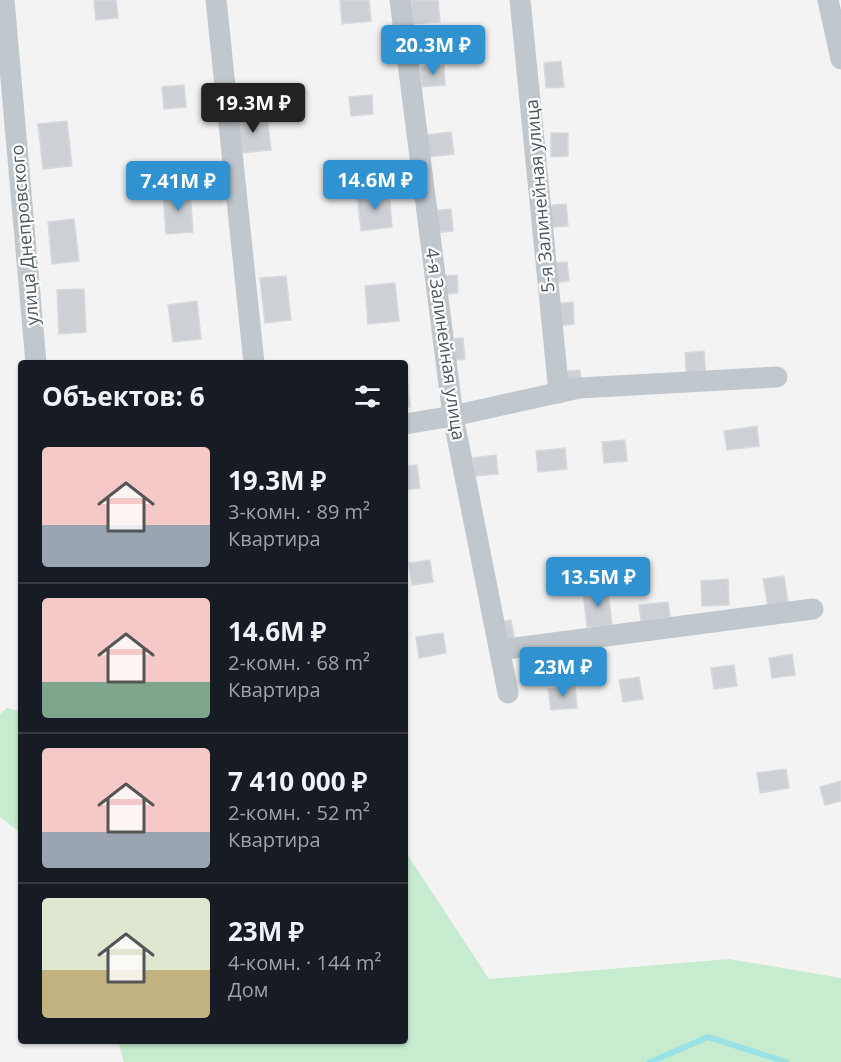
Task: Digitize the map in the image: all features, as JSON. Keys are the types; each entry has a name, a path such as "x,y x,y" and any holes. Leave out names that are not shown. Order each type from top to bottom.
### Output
{"street":[{"name":"улица Днепровского","path":"4,0 36,360"},
{"path":"216,0 254,360"},
{"name":"4-я Залинейная улица","path":"400,0 453,416 508,693"},
{"name":"5-я Залинейная улица","path":"520,0 558,393"},
{"path":"828,0 841,59"},
{"path":"408,424 453,416 579,388 777,377"},
{"path":"500,650 813,609"}],"green space":[{"path":"7,708 18,711 18,831 0,817 0,714"},
{"path":"408,856 489,979 729,959 841,978 841,1062 124,1062 119,1044 408,1044"}],"building":[{"path":"94,0 116,0 118,18 96,20"},
{"path":"340,0 369,0 371,21 342,24"},
{"path":"411,0 438,0 440,22 412,24"},
{"path":"561,61 564,87 546,88 544,63"},
{"path":"444,65 445,85 422,87 420,67"},
{"path":"184,85 186,107 164,109 162,87"},
{"path":"372,95 373,114 351,116 349,97"},
{"path":"267,116 271,150 239,153 235,119"},
{"path":"67,121 72,166 43,169 38,124"},
{"path":"451,132 454,154 428,157 425,135"},
{"path":"551,133 568,133 568,156 551,157"},
{"path":"190,191 193,232 166,234 163,193"},
{"path":"389,191 392,227 361,231 357,194"},
{"path":"566,204 568,226 545,228 543,206"},
{"path":"451,209 453,231 432,233 430,211"},
{"path":"74,219 79,261 52,264 48,222"},
{"path":"567,262 569,281 549,283 548,263"},
{"path":"457,275 458,293 439,295 438,276"},
{"path":"286,276 291,320 265,323 260,278"},
{"path":"395,283 399,321 368,324 365,286"},
{"path":"84,289 86,332 59,334 57,290"},
{"path":"197,301 201,339 173,342 168,305"},
{"path":"573,302 574,324 556,326 554,304"},
{"path":"463,338 465,359 439,362 437,340"},
{"path":"704,351 706,380 687,381 685,353"},
{"path":"580,370 582,388 559,390 558,372"},
{"path":"408,384 410,407 408,407"},
{"path":"757,426 759,446 727,450 724,431"},
{"path":"625,440 627,461 604,463 602,442"},
{"path":"565,448 567,469 538,472 536,451"},
{"path":"496,455 498,474 474,476 473,458"},
{"path":"417,465 420,488 408,490 408,466"},
{"path":"430,560 433,582 412,585 409,563"},
{"path":"784,576 788,603 768,606 763,579"},
{"path":"728,579 729,605 702,606 701,581"},
{"path":"608,588 612,625 587,627 583,591"},
{"path":"668,602 670,617 641,621 639,605"},
{"path":"511,620 515,641 496,645 491,623"},
{"path":"443,633 446,653 419,658 416,637"},
{"path":"792,654 795,675 772,678 769,658"},
{"path":"734,665 737,686 714,689 711,668"},
{"path":"639,677 643,699 623,702 619,680"},
{"path":"575,686 577,708 551,710 548,689"},
{"path":"786,769 789,788 760,793 757,773"},
{"path":"841,781 841,801 825,805 820,787"}],"waterway":[{"path":"650,1062 708,1037 786,1062"}]}
